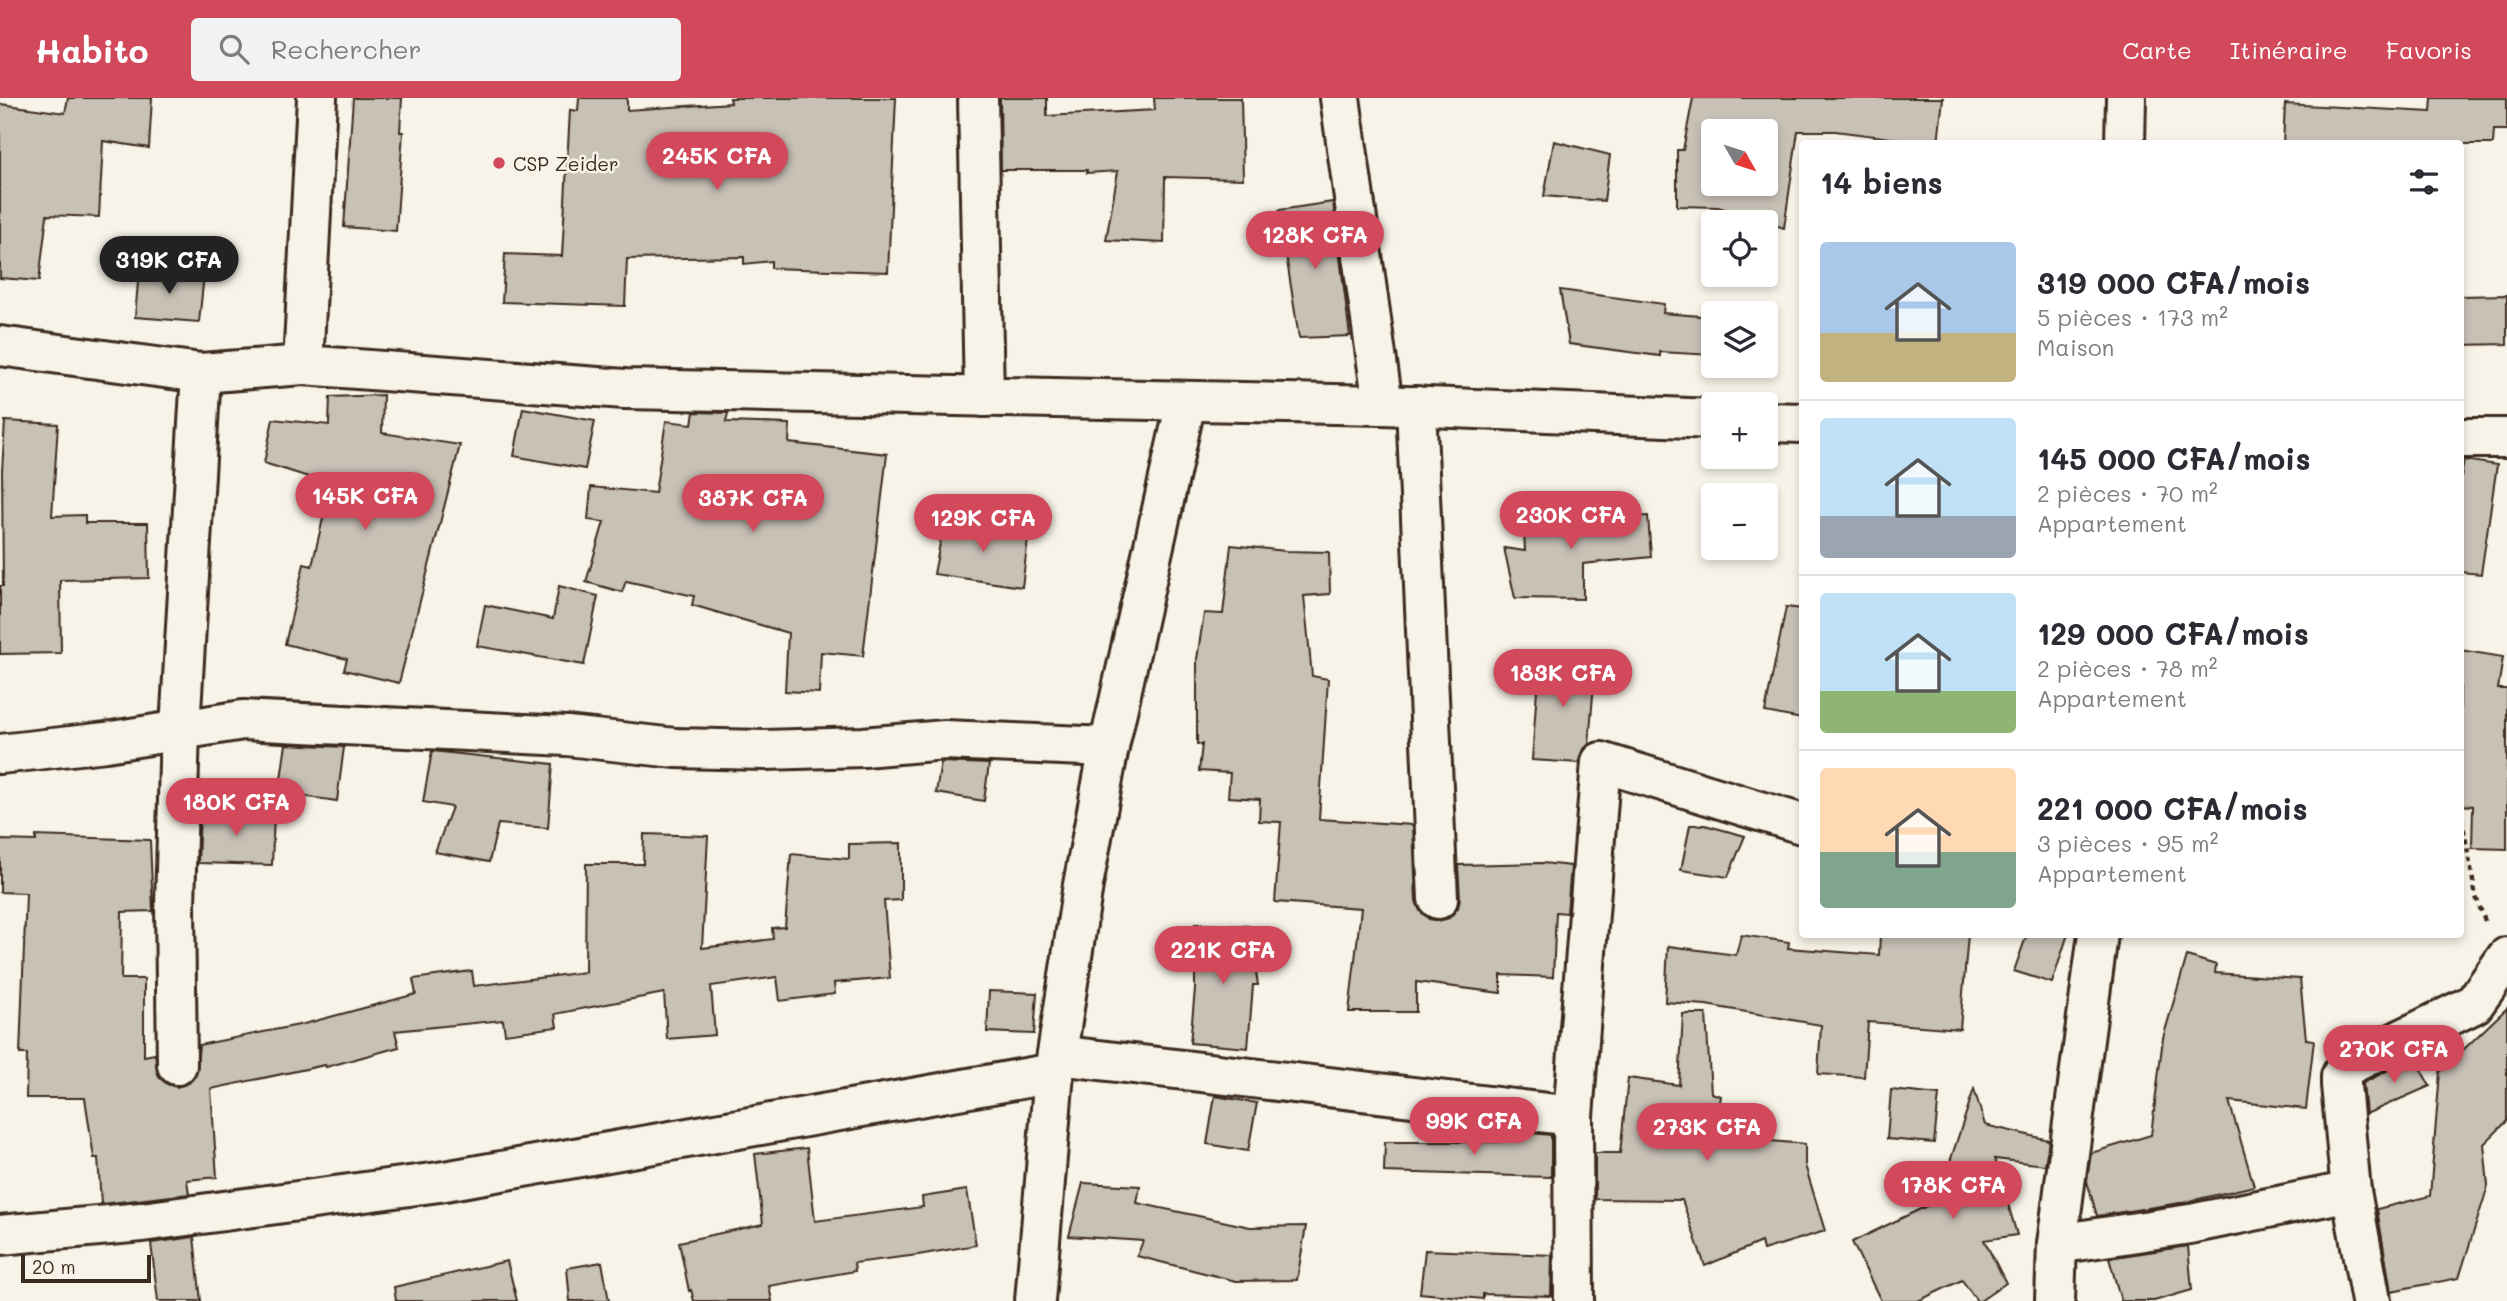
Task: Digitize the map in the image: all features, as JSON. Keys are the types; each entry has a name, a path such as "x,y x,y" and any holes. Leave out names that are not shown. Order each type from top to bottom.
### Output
{"street":[{"path":"303,365 317,98"},
{"path":"978,98 984,397"},
{"path":"1340,98 1400,406 1438,899"},
{"path":"2125,140 2126,98"},
{"path":"0,346 201,373 303,365 625,389 1400,406 1701,419"},
{"path":"177,1065 175,905 180,728 201,373"},
{"path":"1035,1301 1055,1064 1083,885 1109,747 1186,401"},
{"path":"1778,422 1799,423"},
{"path":"2464,438 2507,438"},
{"path":"0,754 106,742 243,720 567,736 675,748 765,750 863,747 945,740 1109,747"},
{"path":"1574,1301 1573,1116 1601,762 1799,823"},
{"path":"2055,1301 2057,1244 2097,938"},
{"path":"2371,1301 2351,1191 2341,1076 2347,1066 2474,1004 2504,960"},
{"path":"0,1235 142,1222 439,1182 1055,1064 1573,1116"},
{"path":"2057,1244 2190,1224 2351,1191"}],"path":[{"path":"2464,831 2476,897 2504,960"}],"building":[{"path":"68,98 152,98 149,148 103,141 99,217 47,215 39,281 0,278 0,104 65,113"},
{"path":"353,98 402,98 400,132 403,132 396,231 344,227"},
{"path":"579,98 627,98 627,110 731,103 730,98 896,98 888,272 771,268 771,261 744,264 744,257 627,259 625,306 502,302 505,254 562,256 570,110 578,111"},
{"path":"1000,98 1047,98 1047,116 1155,110 1154,98 1241,98 1243,179 1165,177 1164,243 1106,240 1118,171 1087,173 1087,170 1001,170"},
{"path":"1693,98 1943,98 1938,140 1906,140 1835,131 1798,131 1784,228 1778,226 1778,210 1677,206 1677,150 1683,150"},
{"path":"2432,98 2507,98 2507,130 2494,130 2493,144 2464,144 2464,140 2283,140 2285,104 2431,112"},
{"path":"1554,141 1610,155 1604,201 1544,196"},
{"path":"1333,202 1350,336 1299,338 1279,210"},
{"path":"139,270 204,275 199,322 135,317"},
{"path":"1560,290 1664,304 1663,313 1701,316 1701,354 1660,352 1660,356 1569,344"},
{"path":"2507,295 2507,344 2464,345 2464,296"},
{"path":"383,395 382,433 460,445 399,683 344,670 347,659 285,644 304,564 312,566 331,484 264,463 273,419 329,425 330,397"},
{"path":"523,408 595,421 585,469 514,456"},
{"path":"694,412 728,413 726,422 790,424 789,443 887,454 863,656 821,652 819,693 785,691 788,633 692,605 694,596 626,581 622,592 586,582 604,522 588,520 591,487 655,493 666,421 692,424"},
{"path":"5,421 58,424 52,516 85,515 85,523 148,523 149,578 60,580 61,653 0,654"},
{"path":"2464,460 2497,465 2481,574 2464,572"},
{"path":"1523,511 1582,514 1582,519 1648,516 1651,557 1583,564 1583,599 1515,598 1504,548 1525,551"},
{"path":"944,523 967,527 967,523 1029,531 1022,587 934,574"},
{"path":"1231,545 1329,552 1330,594 1304,596 1312,676 1328,679 1319,819 1413,825 1416,901 1420,911 1429,919 1438,921 1449,918 1458,908 1458,865 1542,863 1571,866 1567,913 1556,912 1553,977 1501,975 1501,993 1416,982 1416,1012 1349,1012 1361,908 1275,902 1281,822 1259,821 1260,799 1228,797 1230,773 1199,771 1202,744 1197,744 1197,659 1204,613 1223,614"},
{"path":"559,586 598,596 584,665 477,646 485,605 553,619"},
{"path":"1786,607 1799,609 1799,718 1765,712"},
{"path":"2464,651 2503,657 2498,689 2507,689 2507,849 2472,848 2473,806 2464,805"},
{"path":"1596,658 1589,744 1579,763 1532,760 1539,660"},
{"path":"286,744 344,747 337,801 279,793"},
{"path":"432,751 553,764 548,828 498,824 489,862 435,852 452,807 423,802"},
{"path":"941,762 989,764 984,801 936,793"},
{"path":"200,811 274,813 272,865 198,863"},
{"path":"1690,825 1705,825 1745,836 1728,877 1681,870"},
{"path":"644,834 708,836 702,948 773,939 772,928 785,927 791,854 849,859 849,844 901,843 901,900 884,901 890,978 834,983 835,994 780,1001 777,977 711,986 715,1035 667,1039 664,993 555,1014 557,1027 505,1034 503,1020 395,1031 399,1047 326,1067 325,1065 211,1089 217,1177 187,1180 189,1194 101,1204 98,1158 94,1158 85,1098 26,1098 27,1054 20,1054 26,893 0,892 0,840 36,841 36,836 150,840 153,911 122,912 121,979 144,979 144,1056 155,1054 159,1077 167,1084 177,1087 189,1083 196,1075 199,1045 304,1024 416,994 413,979 472,971 474,986 585,972 586,864 643,864"},
{"path":"1195,924 1249,926 1258,985 1253,985 1248,1048 1190,1043 1195,989"},
{"path":"1741,935 1789,942 1788,948 1879,955 1880,938 1968,938 1960,1029 1868,1022 1864,1077 1818,1074 1821,1025 1706,1005 1665,1002 1668,946 1736,955"},
{"path":"2026,938 2067,938 2052,983 2014,971"},
{"path":"2187,956 2216,965 2215,973 2300,979 2306,1039 2314,1040 2306,1109 2229,1101 2254,1186 2186,1202 2097,1216 2087,1181 2091,1153 2151,1135 2163,1038"},
{"path":"989,991 1037,993 1034,1034 987,1032"},
{"path":"2507,1008 2507,1121 2484,1144 2488,1186 2459,1278 2391,1291 2377,1209 2430,1196 2440,1072"},
{"path":"1683,1014 1706,1014 1711,1093 1721,1096 1714,1136 1805,1144 1805,1165 1825,1231 1763,1250 1761,1242 1705,1266 1682,1200 1595,1199 1595,1153 1620,1153 1628,1078 1679,1085"},
{"path":"2414,1057 2430,1086 2366,1114 2363,1083"},
{"path":"1974,1089 1985,1125 2049,1140 2045,1165 1995,1159 2017,1235 1984,1240 2006,1283 1980,1301 1977,1301 1962,1280 1918,1301 1881,1301 1852,1242 1937,1201"},
{"path":"1891,1090 1939,1095 1934,1143 1887,1139"},
{"path":"1215,1096 1257,1103 1248,1151 1207,1144"},
{"path":"1501,1130 1551,1135 1551,1177 1384,1172 1385,1142 1501,1142"},
{"path":"807,1148 815,1221 923,1207 922,1197 967,1190 976,1245 854,1263 855,1271 769,1286 772,1301 694,1301 691,1290 689,1291 679,1242 763,1224 755,1154"},
{"path":"1083,1183 1140,1186 1137,1203 1250,1227 1306,1226 1297,1280 1236,1281 1137,1256 1143,1241 1069,1236"},
{"path":"194,1237 201,1301 158,1301 151,1243"},
{"path":"2188,1246 2192,1290 2154,1301 2121,1301 2109,1258"},
{"path":"1425,1250 1552,1255 1551,1296 1483,1294 1483,1299 1420,1293"},
{"path":"507,1261 517,1301 396,1301 394,1287"},
{"path":"602,1262 609,1301 570,1301 567,1268"}],"place":[{"name":"CSP Zeider","path":"499,163"}]}
